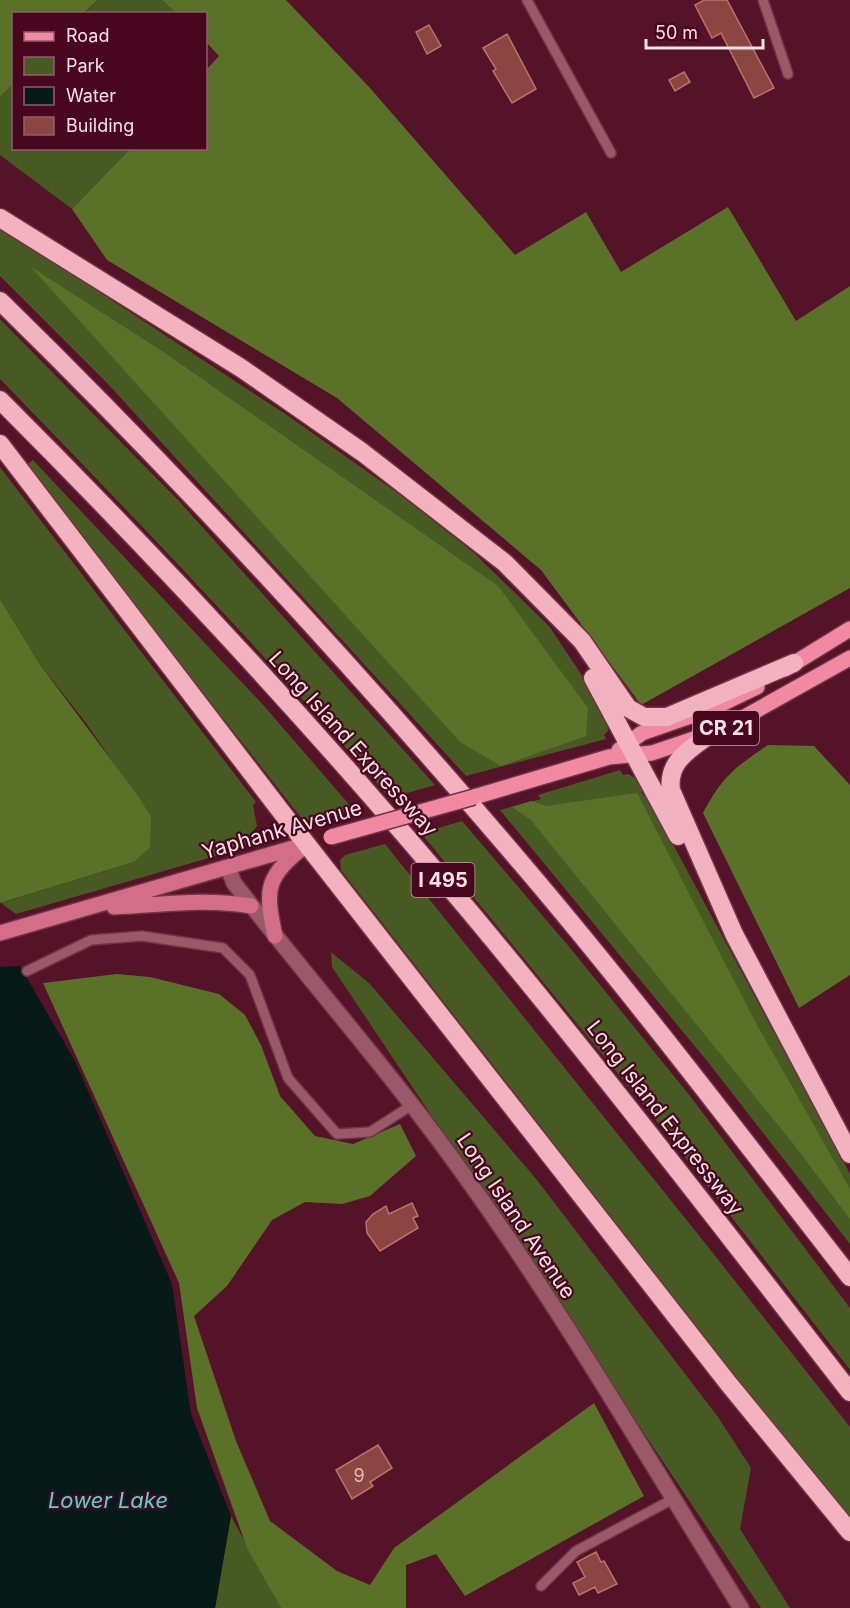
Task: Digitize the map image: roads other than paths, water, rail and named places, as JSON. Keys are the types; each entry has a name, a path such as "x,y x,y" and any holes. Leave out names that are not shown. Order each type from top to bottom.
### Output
{"highway":[{"path":"0,218 241,368 310,415 461,526 534,591 582,642 628,708 644,717 660,719 688,710 794,663"},
{"path":"0,301 248,555 404,728 523,866 660,1032 850,1277"},
{"name":"Long Island Expressway","path":"0,400 197,603 344,766 470,911 604,1076 850,1392"},
{"path":"0,444 307,844 728,1383 850,1532"},
{"path":"534,591 587,669 632,749 734,934 850,1154"},
{"path":"709,735 677,761 670,773 670,782 681,816 734,934"}],"main road":[{"name":"Yaphank Avenue","path":"632,749 642,733 711,709 754,689 850,629"},
{"name":"Yaphank Avenue","path":"0,933 529,782 632,749 652,753 709,735 750,717 850,658"},
{"path":"275,936 267,897 269,887 286,861 307,844"},
{"path":"90,908 173,905 209,900 251,906"}],"street":[{"name":"Long Island Avenue","path":"228,868 234,884 412,1104 468,1180 526,1266 741,1608"}],"lane":[{"path":"527,0 611,153"},
{"path":"763,0 788,74"},
{"path":"27,971 91,940 142,936 223,948 250,975 288,1078 337,1134 370,1132 412,1104"},
{"path":"541,1587 576,1551 673,1499"}],"water":[{"name":"Lower Lake","path":"20,966 75,1061 172,1284 191,1414 231,1516 215,1608 0,1608 0,967"}]}
